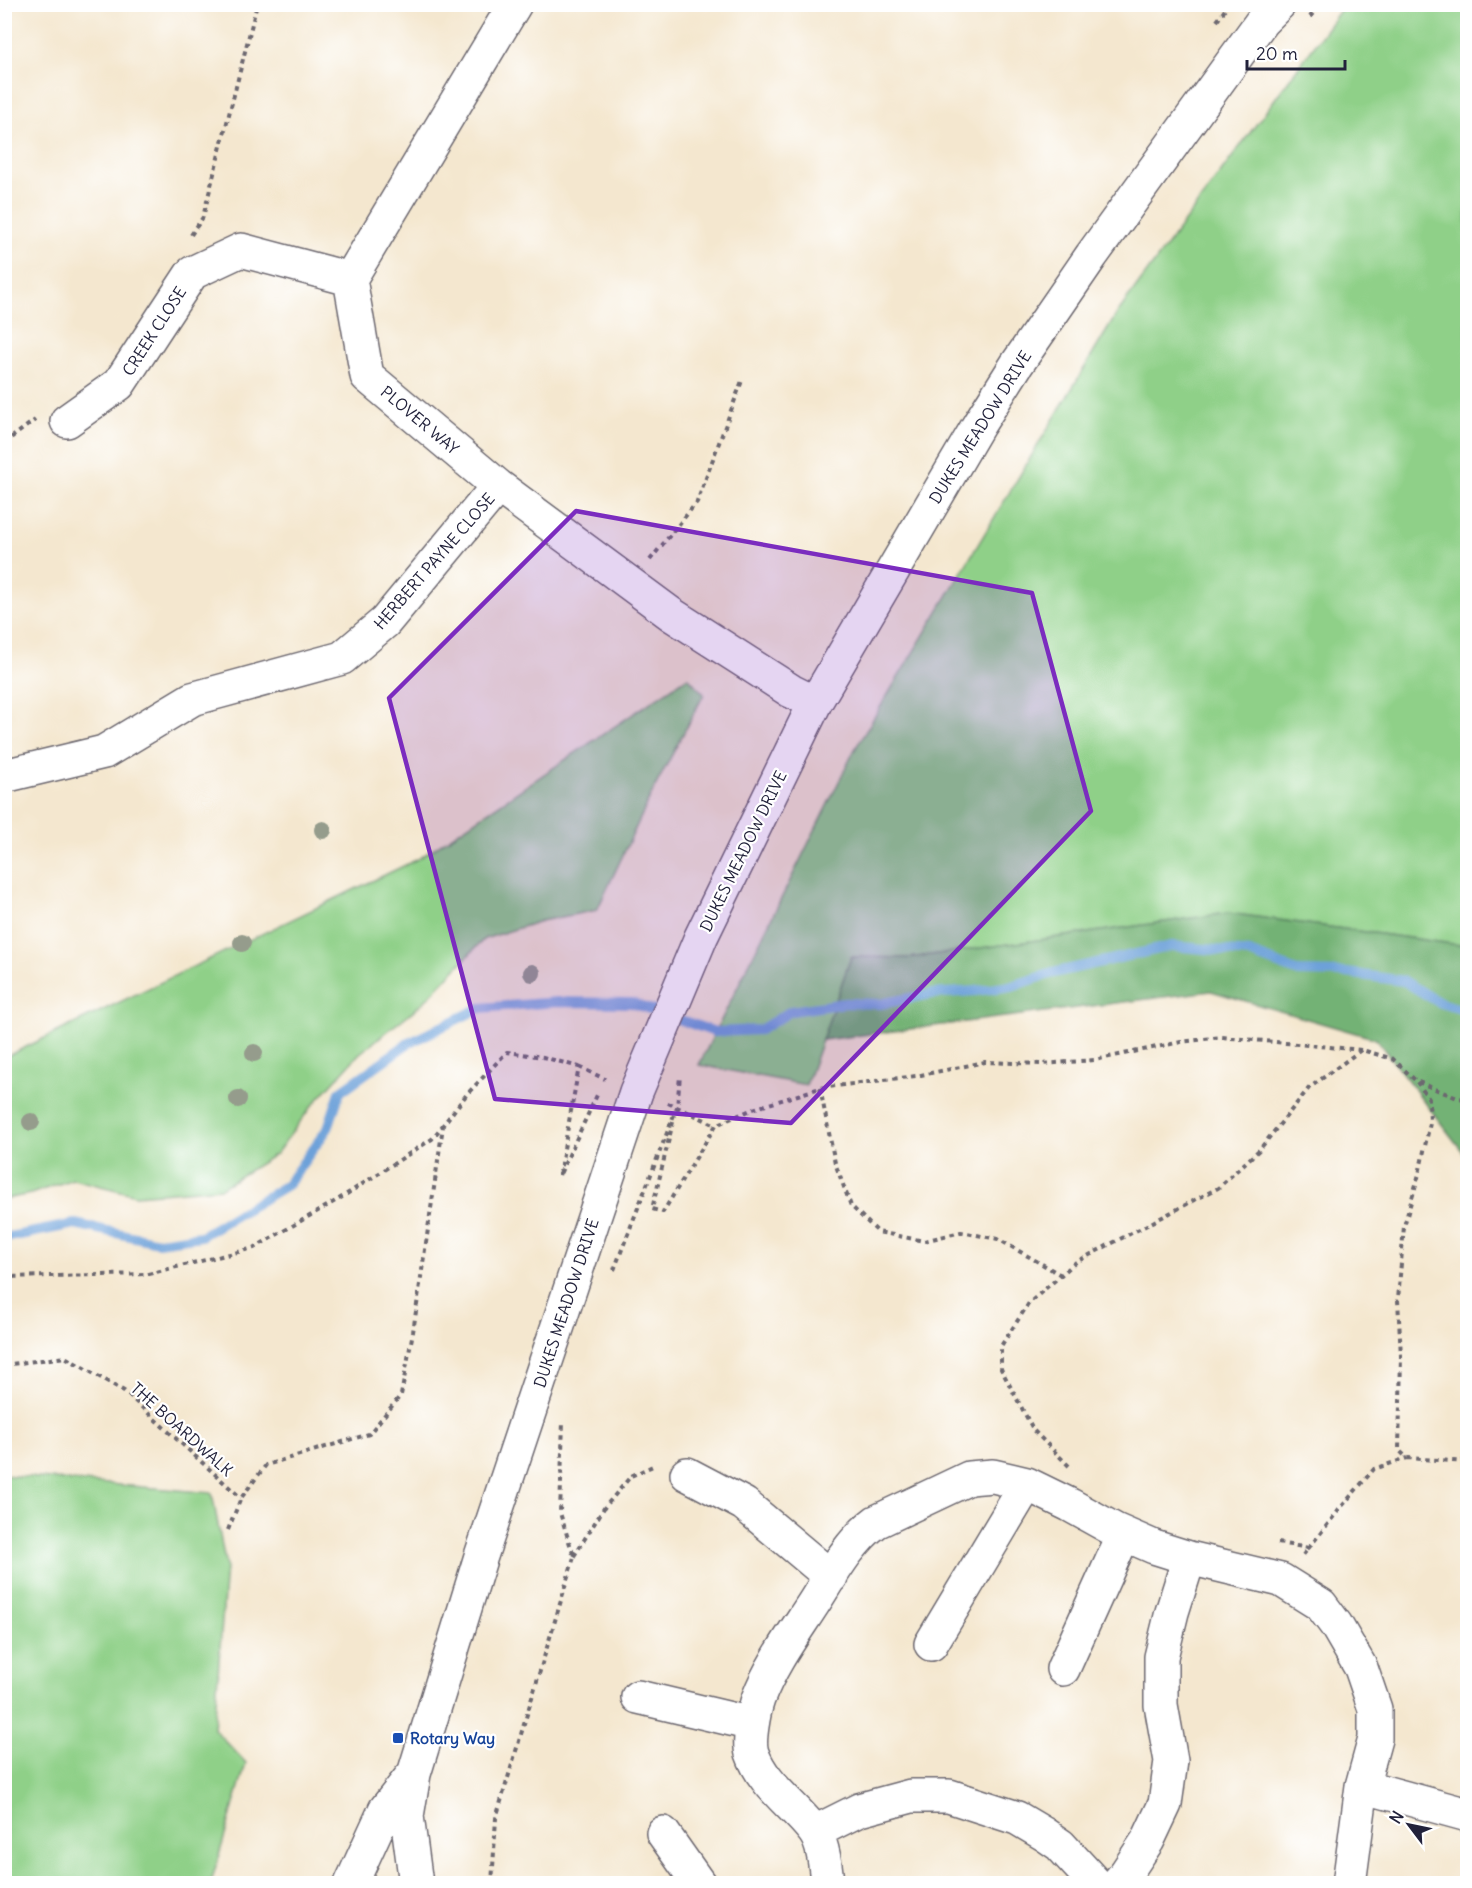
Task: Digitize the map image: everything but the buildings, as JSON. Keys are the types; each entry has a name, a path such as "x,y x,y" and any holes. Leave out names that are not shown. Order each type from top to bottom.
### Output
{"street":[{"path":"350,279 514,4"},
{"name":"DUKES MEADOW DRIVE","path":"416,1884 407,1816 414,1774 482,1556 638,1089 701,936 815,703 973,434 1017,364 1092,255 1270,10"},
{"name":"CREEK CLOSE","path":"52,420 119,384 192,273 241,250 350,279"},
{"name":"PLOVER WAY","path":"350,279 368,376 498,486 671,614 790,691 815,703"},
{"name":"HERBERT PAYNE CLOSE","path":"4,776 104,752 192,699 342,658 385,622 498,486"},
{"path":"687,1474 744,1504 831,1577"},
{"path":"827,1884 826,1866 815,1832 786,1802 763,1773 751,1751 752,1724 758,1699 777,1659 863,1531 918,1501 969,1478 993,1476 1027,1484 1154,1547 1189,1558 1281,1580 1321,1605 1336,1625 1361,1668 1375,1709 1375,1739 1362,1786 1349,1884"},
{"path":"931,1644 1027,1484"},
{"path":"1062,1669 1124,1534"},
{"path":"1117,1884 1148,1840 1165,1804 1171,1761 1161,1705 1161,1657 1189,1558"},
{"path":"638,1697 752,1724"},
{"name":"DUKES MEADOW DRIVE","path":"351,1884 385,1810 414,1774"},
{"path":"1362,1786 1467,1815"},
{"path":"815,1832 859,1810 911,1796 949,1796 1017,1818 1044,1834 1060,1845 1096,1884"},
{"path":"663,1833 699,1884"}],"path":[{"path":"185,244 203,217 257,4"},
{"path":"1306,22 1320,4"},
{"path":"631,584 697,502 743,378"},
{"path":"4,443 52,420"},
{"path":"681,1074 677,1107 652,1209 663,1212 716,1125 753,1108 820,1088 915,1076 985,1062 1042,1064 1095,1060 1181,1042 1221,1037 1362,1050 1393,1059 1416,1081 1429,1099 1430,1123 1419,1174 1404,1226 1398,1300 1401,1356 1399,1450 1407,1458"},
{"path":"1073,1470 1034,1431 1001,1369 1001,1346 1029,1303 1076,1262 1218,1188 1258,1150 1309,1088 1362,1050"},
{"path":"4,1277 148,1274 254,1248 432,1139 467,1094 507,1053 543,1057 579,1067 638,1089 716,1125"},
{"path":"579,1067 559,1176 600,1090"},
{"path":"1416,1081 1457,1098 1467,1099"},
{"path":"820,1088 835,1163 851,1206 878,1232 924,1241 961,1232 998,1239 1061,1275"},
{"path":"614,1271 677,1107"},
{"path":"228,1530 241,1498 266,1465 369,1434 401,1395 413,1332 444,1124"},
{"name":"THE BOARDWALK","path":"4,1365 66,1357 124,1391 241,1498"},
{"path":"564,1413 560,1512 574,1557"},
{"path":"1281,1580 1374,1469 1407,1458 1467,1462"},
{"path":"492,1884 495,1818 574,1557 604,1508 631,1476 660,1463 687,1474"}],"highlighted area":[{"path":"576,511 1032,593 1091,811 791,1123 495,1099 389,698"}],"green space":[{"path":"1344,5 1467,5 1467,946 1228,913 910,958 852,957 806,1085 699,1065 855,749 1118,312"},
{"path":"688,677 704,694 655,787 597,910 541,921 484,939 423,1003 359,1054 311,1107 276,1154 221,1188 136,1195 73,1179 31,1194 5,1199 5,1057 418,859"},
{"path":"1228,913 1467,946 1467,1157 1376,1039 1211,991 822,1040 851,957 910,958"},
{"path":"4,1475 212,1493 226,1567 214,1729 246,1763 211,1883 5,1883"}],"waterway":[{"path":"4,1238 75,1224 158,1242 201,1236 287,1185 328,1128 340,1092 407,1044 480,1008 557,1002 632,1003 715,1032 760,1030 791,1011 845,1003 880,1004 931,994 1012,986 1053,973 1172,946 1249,953 1299,972 1347,973 1404,981 1440,1003 1468,1011"}],"place":[{"name":"Rotary Way","path":"398,1738"}]}
